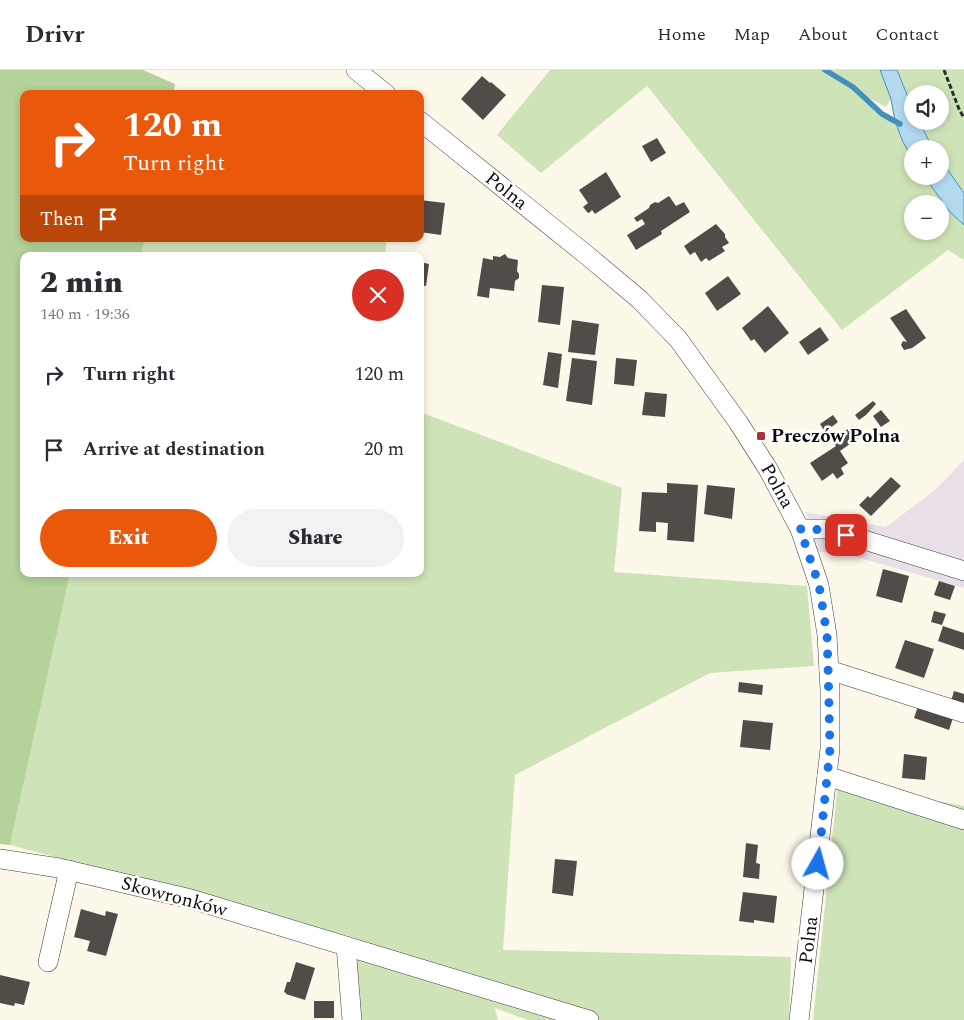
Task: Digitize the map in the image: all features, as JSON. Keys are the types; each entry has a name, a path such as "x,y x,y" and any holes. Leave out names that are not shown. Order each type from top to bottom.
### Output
{"street":[{"path":"356,70 381,90"},
{"name":"Polna","path":"424,125 639,299 678,339 763,461 800,529 819,585 827,635 830,749 799,1020"},
{"path":"800,529 829,530 964,571"},
{"path":"829,670 964,713"},
{"path":"827,776 964,820"},
{"name":"Skowronków","path":"0,858 70,870 191,900 589,1020"},
{"path":"48,962 70,870"},
{"path":"346,946 352,1020"}],"path":[{"path":"944,70 964,118"}],"shaded area":[{"path":"964,460 964,588 843,553 816,552 811,522 805,512 886,527 934,491"}],"green space":[{"path":"0,70 143,70 175,84 174,90 20,90 20,242 144,242 142,252 20,252 20,577 69,577 10,845 0,844"},
{"path":"550,70 880,70 891,99 886,107 869,98 898,128 904,144 904,185 930,185 938,195 904,195 904,240 949,240 949,211 964,225 964,260 948,250 842,330 647,86 541,173 497,135"},
{"path":"897,70 964,70 964,193 949,172 949,140 928,140 924,130 949,130 949,85 904,85 904,87"},
{"path":"144,242 387,242 385,252 142,252"},
{"path":"424,414 622,488 614,572 807,586 814,666 710,673 515,775 503,950 791,957 789,1020 528,1020 495,1008 498,1020 361,1020 353,937 10,845 69,577 424,577"},
{"path":"838,782 964,806 964,1020 813,1020"}],"water":[{"path":"880,70 897,70 904,87 904,130 924,130 928,140 904,140 904,144 895,121 891,99"},
{"path":"949,172 964,193 964,225 949,211 949,195 938,195 930,185 949,185"}],"building":[{"path":"482,76 506,95 483,120 461,99"},
{"path":"657,138 666,153 651,162 642,146"},
{"path":"606,172 621,197 595,214 592,210 589,213 583,207 588,203 579,190"},
{"path":"669,196 676,206 684,202 690,212 661,231 662,234 636,250 627,235 645,224 642,219 637,222 634,218 649,208 650,205 655,202 658,203"},
{"path":"424,200 445,203 441,235 424,233"},
{"path":"716,224 725,234 729,243 722,247 725,251 709,261 706,258 701,262 695,252 690,255 684,246"},
{"path":"505,254 508,258 518,260 517,271 519,278 515,281 514,291 490,288 489,298 477,296 483,258 493,260 493,256 500,257"},
{"path":"424,263 429,264 426,286 424,286"},
{"path":"728,276 741,294 717,311 705,293"},
{"path":"542,285 564,287 560,325 538,322"},
{"path":"768,306 789,333 765,353 754,339 751,341 742,328"},
{"path":"906,309 926,338 912,348 904,350 901,345 903,341 907,342 890,318"},
{"path":"572,320 599,324 595,355 568,352"},
{"path":"820,327 829,340 808,355 799,342"},
{"path":"548,352 562,354 558,388 543,385"},
{"path":"572,358 597,361 592,405 566,401"},
{"path":"616,358 637,360 634,386 614,384"},
{"path":"645,392 667,394 665,417 642,415"},
{"path":"873,401 876,404 859,420 855,415"},
{"path":"881,410 890,421 881,427 873,416"},
{"path":"833,415 838,422 825,432 820,424"},
{"path":"852,426 860,437 840,451 848,463 841,468 844,474 837,479 833,473 822,481 810,463 836,446 832,440"},
{"path":"891,477 901,486 871,516 859,505 868,496 870,498"},
{"path":"667,483 698,485 694,542 667,540 668,523 656,522 656,532 639,531 642,492 667,493"},
{"path":"707,485 735,488 732,519 704,514"},
{"path":"883,569 909,576 902,603 876,596"},
{"path":"939,581 955,586 950,600 934,595"},
{"path":"934,611 946,614 942,625 931,622"},
{"path":"943,626 964,633 964,650 938,641"},
{"path":"905,640 934,649 924,678 895,668"},
{"path":"739,682 763,685 762,695 738,692"},
{"path":"954,691 964,694 964,705 951,701"},
{"path":"918,706 953,718 949,730 914,718"},
{"path":"743,720 773,723 770,750 740,747"},
{"path":"904,754 927,757 925,780 902,778"},
{"path":"746,843 758,845 756,863 760,864 759,879 743,877"},
{"path":"555,859 577,861 573,896 552,893"},
{"path":"743,892 777,896 774,923 754,920 754,923 739,921"},
{"path":"81,909 105,916 106,911 118,914 106,956 87,951 90,941 74,937"},
{"path":"296,962 315,968 305,1000 284,992 287,982 290,982"},
{"path":"0,975 30,982 24,1005 15,1003 14,1006 0,1003"},
{"path":"314,1001 334,1001 334,1018 314,1018"}],"waterway":[{"path":"825,70 853,87 882,114 900,124"}],"place":[{"name":"Preczów Polna","path":"761,436"}],"route":[{"path":"818,864 830,749 830,690 827,635 819,585 800,529 829,530 846,535"}]}
